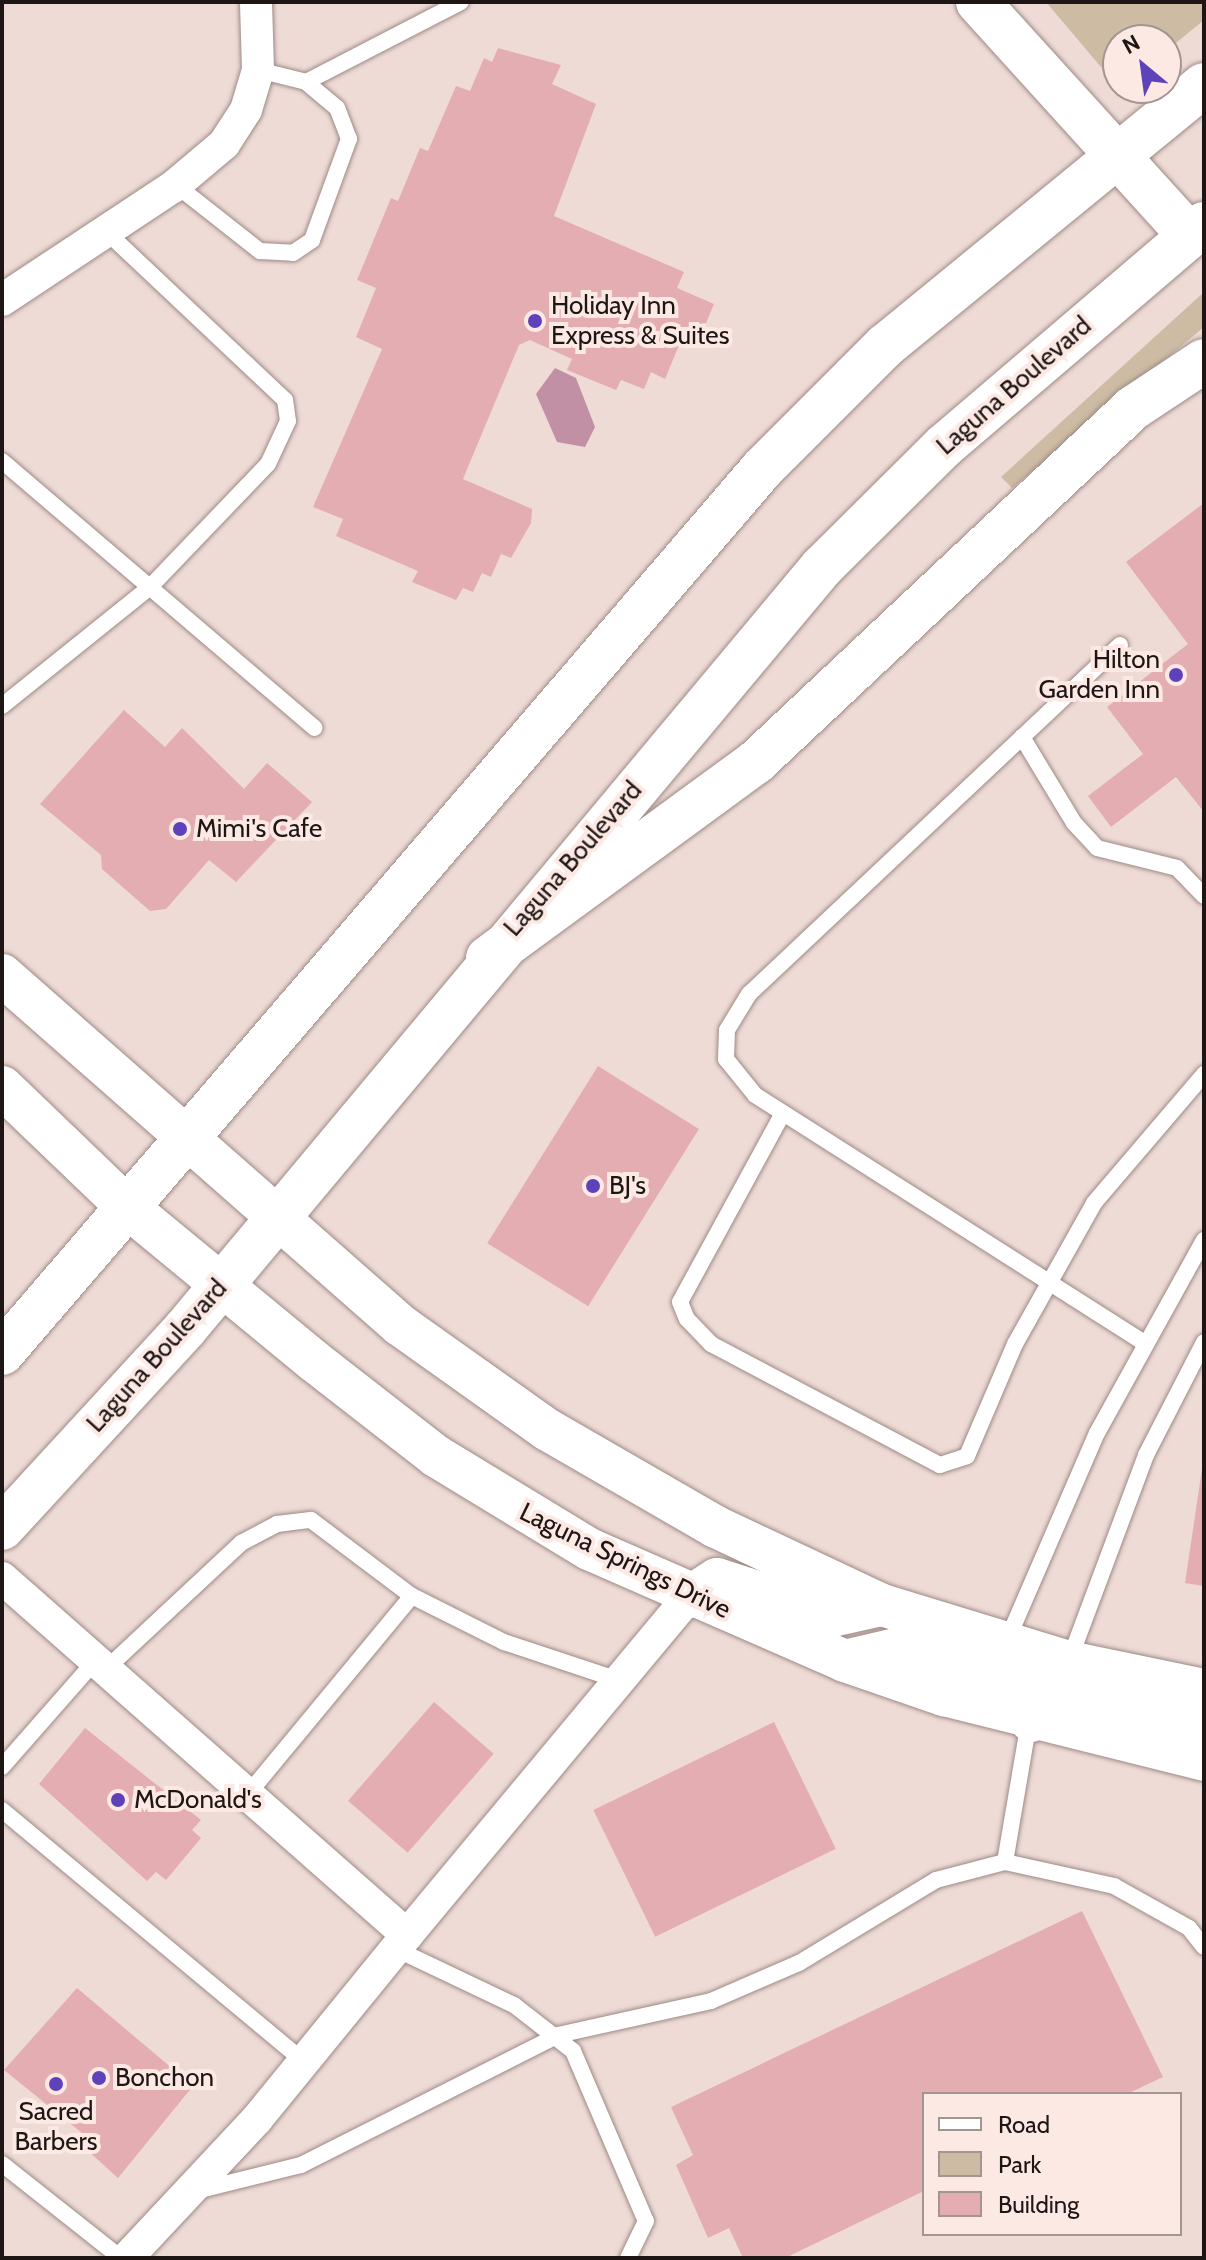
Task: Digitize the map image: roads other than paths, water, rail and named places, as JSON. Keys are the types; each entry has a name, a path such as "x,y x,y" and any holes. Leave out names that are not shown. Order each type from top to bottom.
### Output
{"main road":[{"path":"978,2 1111,157 1197,230"},
{"path":"2,1353 763,468 885,346 1111,157 1204,85"},
{"name":"Laguna Boulevard","path":"2,1528 222,1285 488,958 822,567 944,446 1197,230"},
{"path":"488,958 756,762 1133,408 1204,361"}],"street":[{"path":"2,300 176,185 224,144 246,110 258,70 256,2"},
{"path":"2,975 188,1135 400,1325 548,1430 716,1527 882,1605 1069,1662 1204,1690"},
{"name":"Laguna Springs Drive","path":"2,1087 126,1206 449,1465 589,1549 689,1597 845,1661 1029,1722 1204,1760"},
{"path":"2,1578 248,1794 402,1942"},
{"path":"124,2258 304,2062 615,1679 689,1597 717,1579 832,1616 882,1605"},
{"path":"845,1661 900,1648 1025,1684 1039,1684 1069,1662"},
{"path":"1029,1722 1071,1704 1204,1724"}],"lane":[{"path":"306,82 461,2"},
{"path":"176,185 260,251 293,253 312,240 349,139 337,108 306,82 258,70"},
{"path":"2,706 150,587 268,464 288,421 285,400 107,232"},
{"path":"2,461 315,728"},
{"path":"1120,645 749,994 727,1030 726,1059 755,1095 1142,1342"},
{"path":"1022,737 1074,823 1097,848 1177,868 1204,896"},
{"path":"783,1113 680,1302 711,1344 940,1465 967,1456 1048,1282 1094,1203 1204,1074"},
{"path":"1006,1644 1142,1342 1204,1240"},
{"path":"1069,1662 1141,1468 1204,1342"},
{"path":"2,1767 101,1664 241,1543 277,1524 311,1520 412,1596 504,1642 615,1679"},
{"path":"248,1794 412,1596"},
{"path":"1005,1862 1029,1722"},
{"path":"2,1810 304,2062"},
{"path":"183,2195 301,2165 558,2035 711,2001 799,1963 936,1880 1005,1862 1114,1886 1189,1928 1204,1947"},
{"path":"402,1942 558,2035 573,2051 646,2221 628,2258"},
{"path":"2,2164 124,2258"}],"place":[{"name":"Holiday Inn Express & Suites","path":"535,321"},
{"name":"Hilton Garden Inn","path":"1176,675"},
{"name":"Mimi's Cafe","path":"180,829"},
{"name":"BJ's","path":"593,1186"},
{"name":"McDonald's","path":"118,1800"},
{"name":"Bonchon","path":"99,2078"},
{"name":"Sacred Barbers","path":"56,2084"}]}
